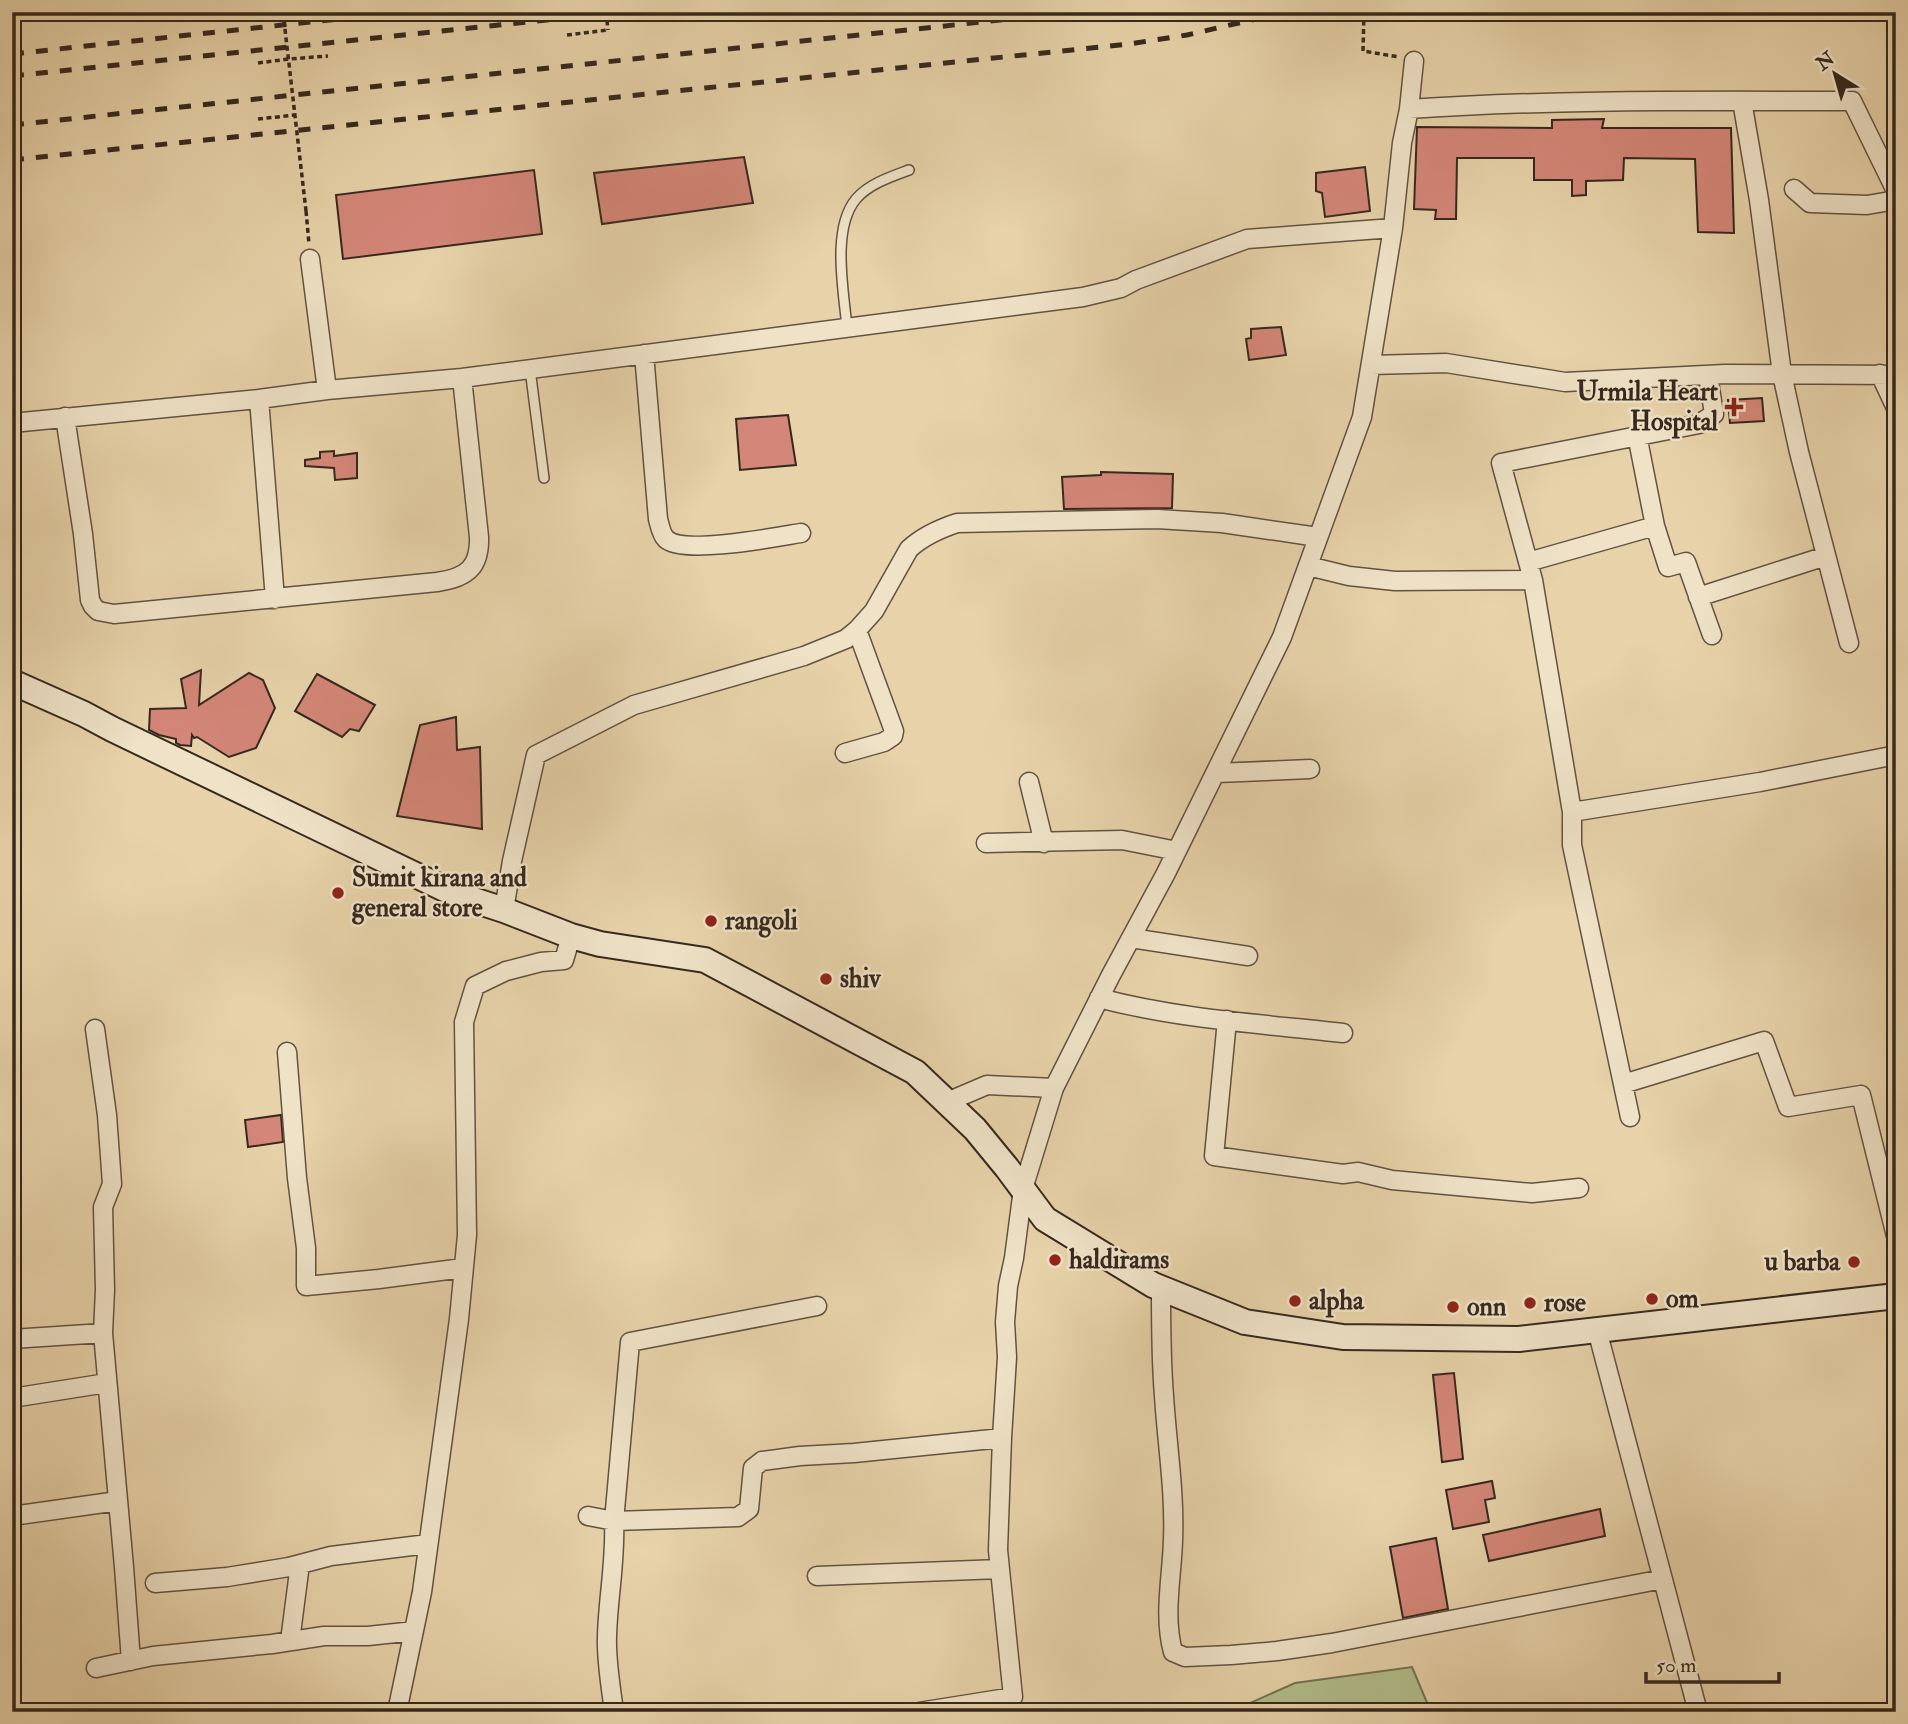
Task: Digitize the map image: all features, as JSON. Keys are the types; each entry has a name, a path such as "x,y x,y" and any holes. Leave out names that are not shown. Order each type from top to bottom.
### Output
{"main road":[{"path":"12,682 84,714 455,894 600,944 705,960 915,1072 975,1129 1045,1219 1153,1285 1245,1322 1343,1337 1519,1339 1896,1296"}],"street":[{"path":"919,1712 1013,1704 998,1550 1007,1357 1005,1322 1023,1189 1054,1088 1217,772 1282,637 1362,418 1392,228 1414,61"},
{"path":"1742,101 1759,200 1782,374 1799,452 1849,643"},
{"path":"1409,109 1510,103 1852,101 1896,191"},
{"path":"1794,189 1810,202 1867,205 1896,201"},
{"path":"12,424 462,378 1083,297 1121,288 1247,239 1392,228"},
{"path":"310,259 327,390"},
{"path":"644,354 658,519 666,539 687,546 802,533"},
{"path":"1371,365 1446,363 1565,382 1707,375 1888,375 1896,408"},
{"path":"1630,1117 1573,845 1572,812 1530,571 1500,463 1699,424 1714,414 1707,375"},
{"path":"65,418 90,600 98,611 114,614 275,598 450,580 460,577 476,562 480,552 479,537 462,378"},
{"path":"259,399 275,598"},
{"path":"1637,435 1655,526 1668,567 1686,562 1712,635"},
{"path":"504,910 536,755 634,705 804,656 846,639 874,611 909,549 936,530 957,523 1157,519 1222,523 1318,537"},
{"path":"1308,566 1349,576 1395,581 1530,571 1655,526"},
{"path":"1698,597 1826,556"},
{"path":"845,753 884,742 894,736 857,630"},
{"path":"1572,812 1760,782 1896,755"},
{"path":"1217,772 1310,769"},
{"path":"1029,782 1044,843"},
{"path":"986,843 1122,840 1177,851"},
{"path":"397,1712 422,1592 464,1268 467,1235 464,1022 475,986 506,971 541,962 564,960 571,936"},
{"path":"1131,938 1248,956"},
{"path":"1099,998 1136,1008 1343,1033"},
{"path":"1227,1020 1214,1156 1343,1174 1357,1172 1392,1180 1532,1193 1579,1188"},
{"path":"95,1029 107,1115 112,1184 103,1207 103,1333 131,1661"},
{"path":"1623,1084 1764,1041 1788,1107 1861,1095 1896,1236"},
{"path":"287,1052 297,1178 306,1248 306,1286 464,1268"},
{"path":"947,1102 987,1085 1054,1088"},
{"path":"1161,1289 1164,1396 1173,1540 1168,1607 1169,1638 1173,1652 1185,1657 1220,1656 1332,1643 1663,1579"},
{"path":"614,1712 607,1634 630,1342 817,1306"},
{"path":"1597,1330 1699,1712"},
{"path":"12,1339 103,1333"},
{"path":"12,1398 107,1383"},
{"path":"588,1516 614,1521 738,1517 749,1509 753,1468 762,1461 1002,1438"},
{"path":"12,1516 118,1501"},
{"path":"155,1583 227,1577 331,1556 428,1544"},
{"path":"290,1642 300,1564"},
{"path":"817,1576 1000,1569"},
{"path":"96,1668 153,1656 324,1636 368,1636 414,1631"}],"lane":[{"path":"847,328 841,259 847,214 856,199 872,187 909,170"},
{"path":"530,369 544,478"}],"path":[{"path":"283,12 310,259"},
{"path":"567,35 608,30 606,12"},
{"path":"1364,12 1363,51 1414,61"},
{"path":"258,63 328,56"},
{"path":"258,120 295,115"}],"green space":[{"path":"1412,1667 1431,1712 1230,1712 1295,1683"}],"building":[{"path":"1604,119 1602,128 1731,128 1734,233 1698,232 1695,159 1624,158 1623,180 1586,181 1586,195 1572,196 1572,180 1534,180 1534,158 1457,158 1456,219 1435,219 1436,210 1414,209 1417,127 1552,128 1552,120"},
{"path":"744,157 753,203 602,224 594,173"},
{"path":"1365,167 1370,211 1325,217 1322,193 1316,191 1316,173"},
{"path":"534,170 542,234 343,259 336,195"},
{"path":"1281,327 1286,355 1249,360 1246,339 1251,338 1251,329"},
{"path":"1762,398 1764,421 1730,423 1728,400"},
{"path":"788,415 796,465 740,470 736,419"},
{"path":"334,451 334,456 357,453 357,478 335,480 334,468 305,466 305,460 320,458 320,452"},
{"path":"1101,472 1173,474 1172,508 1064,509 1062,477 1101,475"},
{"path":"201,670 199,705 249,673 263,680 275,708 256,748 229,757 192,735 191,746 180,745 176,743 176,739 149,730 150,709 186,708 181,679"},
{"path":"317,674 375,705 359,731 350,729 342,737 295,711"},
{"path":"456,717 457,750 480,747 482,829 397,816 420,725"},
{"path":"281,1115 283,1142 248,1147 245,1120"},
{"path":"1454,1373 1463,1459 1442,1462 1433,1375"},
{"path":"1492,1481 1495,1498 1485,1500 1489,1522 1453,1529 1446,1490"},
{"path":"1600,1509 1605,1536 1489,1561 1483,1535"},
{"path":"1436,1538 1448,1609 1403,1618 1390,1547"}],"railway":[{"path":"12,54 404,12"},
{"path":"12,76 622,12"},
{"path":"12,125 1076,12"},
{"path":"12,160 1129,44 1187,35 1286,12"}],"place":[{"name":"Urmila Heart Hospital","path":"1734,407"},
{"name":"Sumit kirana and general store","path":"338,893"},
{"name":"rangoli","path":"711,921"},
{"name":"shiv","path":"826,979"},
{"name":"haldirams","path":"1055,1260"},
{"name":"u barba","path":"1854,1262"},
{"name":"om","path":"1652,1299"},
{"name":"alpha","path":"1295,1301"},
{"name":"rose","path":"1530,1303"},
{"name":"onn","path":"1453,1307"}]}
